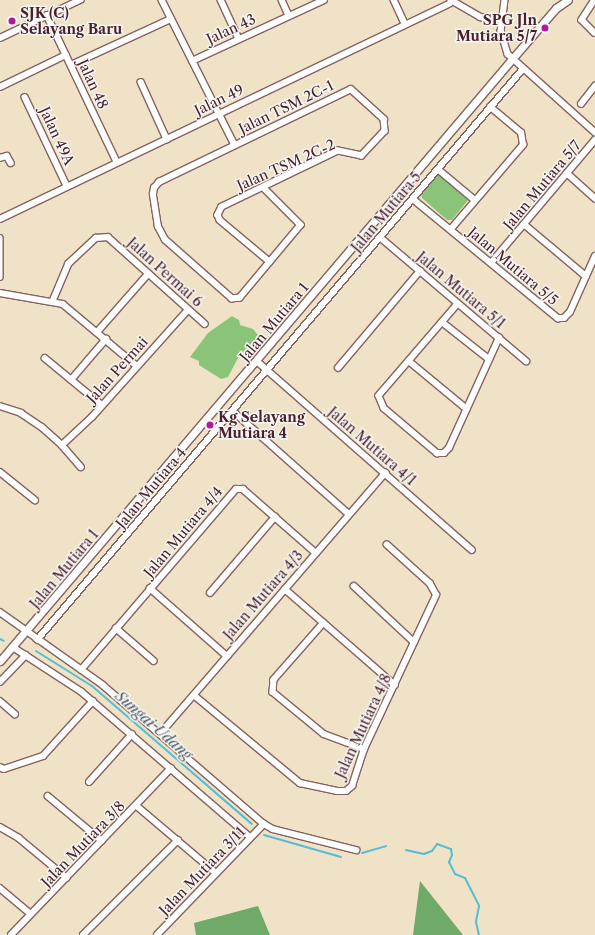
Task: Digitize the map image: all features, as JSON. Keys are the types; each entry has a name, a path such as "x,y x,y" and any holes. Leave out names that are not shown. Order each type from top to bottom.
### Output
{"street":[{"path":"0,38 80,0"},
{"name":"Jalan TSM 2C-1","path":"162,0 235,146"},
{"path":"221,0 239,40"},
{"path":"282,0 290,16"},
{"name":"Jalan 43","path":"192,61 324,0"},
{"path":"394,0 405,24"},
{"path":"505,0 501,20 503,43 512,59"},
{"name":"Jalan Mutiara 1","path":"0,661 26,633 512,59 556,8 568,0"},
{"path":"595,0 582,20 595,33"},
{"path":"450,2 480,17 501,20"},
{"name":"Jalan 49","path":"0,219 450,2"},
{"name":"Jalan 48","path":"47,16 117,162"},
{"path":"71,65 172,19"},
{"path":"0,86 66,54"},
{"name":"Jalan Mutiara 5/7","path":"512,59 595,132"},
{"name":"Jalan Mutiara 5","path":"268,371 523,69"},
{"path":"141,82 167,139"},
{"path":"581,104 595,86"},
{"name":"Jalan TSM 2C-1","path":"264,188 300,221 300,228 240,298 232,299 165,240 158,227 153,194 159,182 351,90 384,119"},
{"name":"Jalan 49A","path":"26,97 67,186"},
{"path":"451,229 523,145 521,133 490,108"},
{"name":"Jalan TSM 2C-2","path":"270,262 220,220 218,216 222,207 338,151 362,156 385,131 384,119"},
{"name":"Jalan Mutiara 5/7","path":"491,263 595,140"},
{"path":"0,158 7,156 11,163"},
{"path":"438,169 475,200"},
{"path":"567,173 595,198"},
{"name":"Jalan Mutiara 5/5","path":"413,199 558,318 567,316 595,256"},
{"path":"524,224 586,276"},
{"name":"Jalan Permai 6","path":"53,300 68,264 96,238 108,237 205,324"},
{"path":"0,238 0,277"},
{"name":"Jalan Mutiara 5/1","path":"380,238 526,361"},
{"path":"338,368 420,271"},
{"path":"98,331 148,274"},
{"path":"0,293 53,300 72,309 137,366"},
{"path":"458,304 380,394 380,401 437,453 444,453 449,448 499,338"},
{"name":"Jalan Permai","path":"62,445 102,405 188,310"},
{"path":"442,322 489,359"},
{"path":"71,380 106,338"},
{"path":"45,358 102,405"},
{"name":"Jalan Mutiara 4/1","path":"257,361 472,550"},
{"path":"409,361 467,409"},
{"name":"Jalan Mutiara 4","path":"37,640 232,411 268,371"},
{"path":"0,406 22,413 62,445 81,466"},
{"path":"232,411 349,514"},
{"path":"0,472 36,500"},
{"name":"Jalan Mutiara 4/3","path":"160,734 385,473"},
{"name":"Jalan Mutiara 4/4","path":"81,670 150,588 236,490 243,489 316,552"},
{"path":"210,593 275,517"},
{"name":"Jalan Mutiara 4/8","path":"194,695 300,783 346,791 352,786 364,749 436,595 435,590 387,545"},
{"path":"354,586 414,642"},
{"path":"150,588 228,656"},
{"path":"285,589 395,685"},
{"path":"0,612 26,633 103,685 264,824 273,829 356,850"},
{"path":"324,623 274,680 273,692 324,734 364,749"},
{"path":"116,628 154,661"},
{"path":"13,647 93,701 250,837"},
{"path":"0,682 26,655"},
{"path":"0,701 15,714"},
{"path":"0,767 4,769 43,756 93,701"},
{"path":"89,782 132,734"},
{"name":"Jalan Mutiara 3/8","path":"11,935 137,806 171,768"},
{"path":"48,796 102,841"},
{"path":"137,806 216,874"},
{"name":"Jalan Mutiara 3/11","path":"157,935 264,824"},
{"path":"0,827 19,838 67,878"},
{"path":"83,935 178,840"},
{"path":"0,888 32,914"}],"green space":[{"path":"438,173 469,199 452,220 447,220 422,198 421,193"},
{"path":"232,316 239,320 240,325 253,329 259,336 239,356 228,377 221,379 199,365 199,361 190,357 208,333"},
{"path":"420,881 463,935 413,935"},
{"path":"258,906 270,935 196,935 194,923"}],"waterway":[{"name":"Sungai Udang","path":"0,639 4,641"},
{"name":"Sungai Udang","path":"36,651 92,686 252,824"},
{"name":"Sungai Udang","path":"264,835 341,857"},
{"name":"Sungai Udang","path":"406,850 424,854 432,851 437,844 451,849 452,855 449,862 455,874 465,878 479,906 476,922 479,935"},
{"name":"Sungai Udang","path":"362,853 386,846"}],"place":[{"name":"SJK (C) Selayang Baru","path":"12,21"},
{"name":"SPG Jln Mutiara 5/7","path":"545,28"},
{"name":"Kg Selayang Mutiara 4","path":"210,425"}]}
